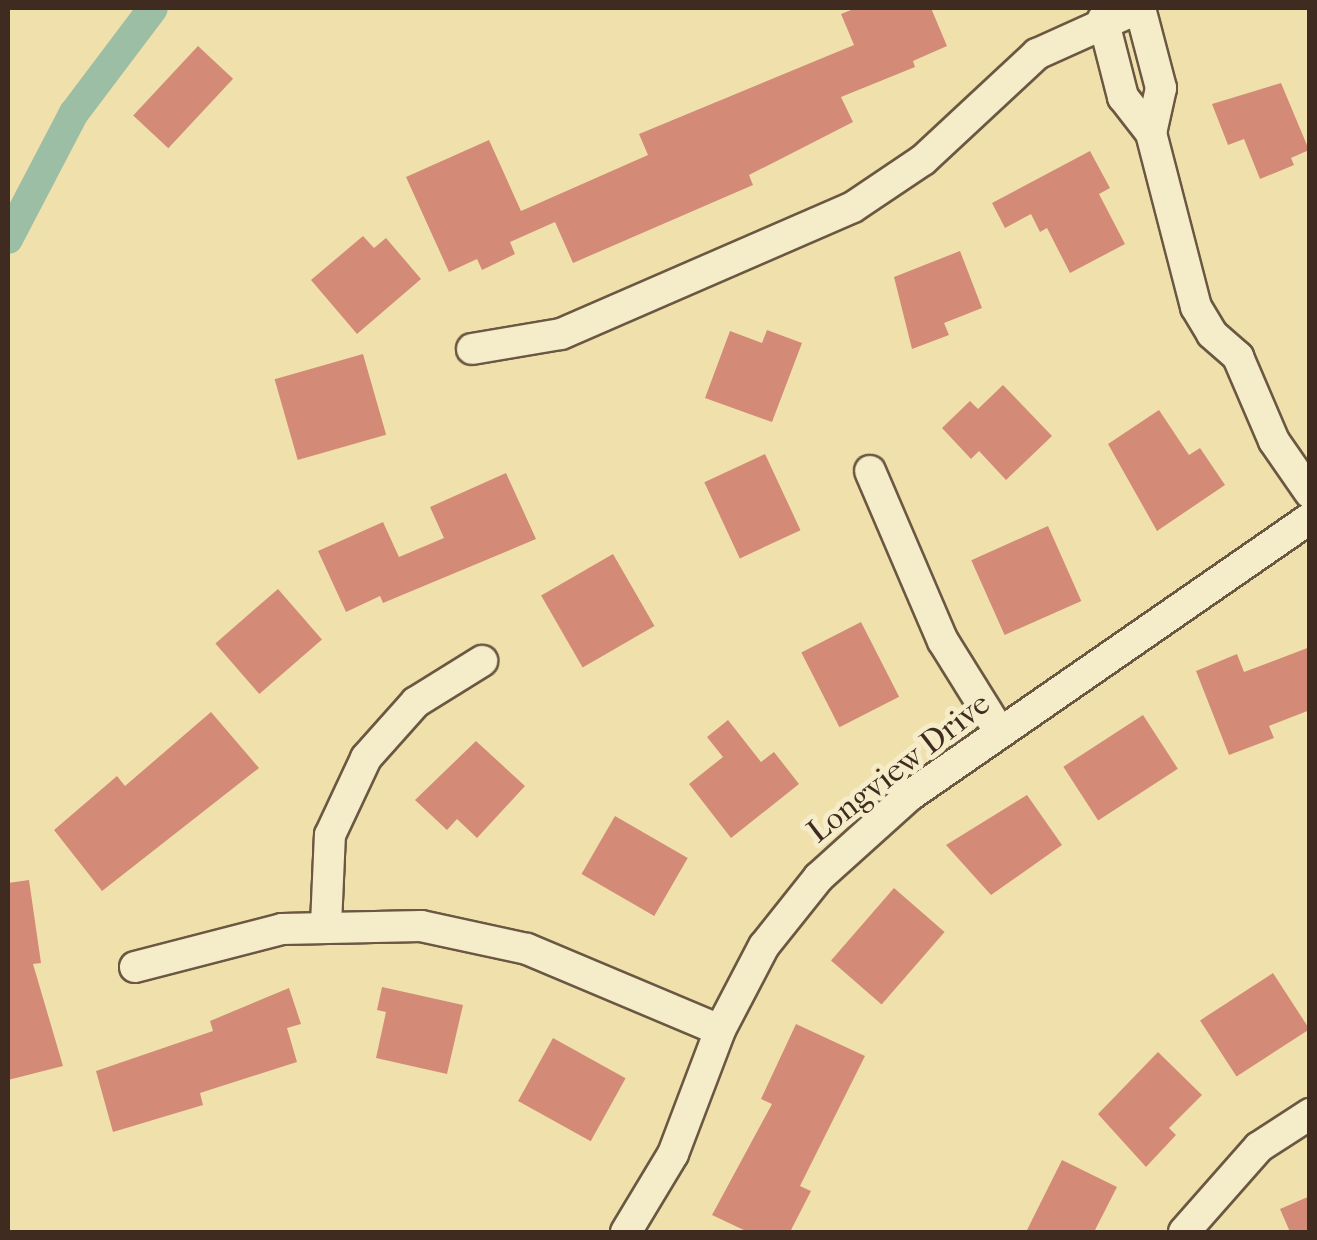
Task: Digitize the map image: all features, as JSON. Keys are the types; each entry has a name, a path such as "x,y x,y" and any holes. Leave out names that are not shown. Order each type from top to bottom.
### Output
{"street":[{"path":"472,349 561,334 853,207 923,160 1005,77 1103,18 1140,8 1161,88 1152,134"},
{"path":"1103,18 1123,97 1152,134 1196,307 1212,334 1238,356 1267,428 1310,493"},
{"path":"1119,80 1156,70"},
{"path":"870,471 942,641 999,732"},
{"name":"Longview Drive","path":"626,1232 673,1154 720,1030 764,946 819,877 871,827 999,732 1310,518"},
{"path":"326,925 330,835 366,758 416,702 482,660"},
{"path":"135,968 232,938 326,925 472,934 592,974 720,1030"},
{"path":"1184,1232 1259,1147 1310,1114"}],"building":[{"path":"856,8 931,8 947,46 913,61 915,67 841,97 853,122 749,175 753,185 573,263 555,222 510,242 515,254 482,270 477,259 449,272 406,177 489,140 521,211 648,155 639,134 854,45 841,14"},
{"path":"198,46 233,79 168,148 133,115"},
{"path":"1281,83 1309,150 1291,158 1294,165 1260,179 1244,139 1228,145 1212,104"},
{"path":"1090,151 1110,188 1099,194 1125,244 1070,273 1047,228 1040,232 1031,214 1005,228 992,203"},
{"path":"363,236 374,248 386,238 421,279 357,334 311,280"},
{"path":"960,251 982,308 944,323 949,335 912,349 894,277"},
{"path":"767,330 802,343 772,422 705,398 730,331 762,343"},
{"path":"363,354 386,435 298,460 275,379"},
{"path":"1003,385 1052,436 1006,480 979,451 971,459 942,428 970,401 978,409"},
{"path":"1159,410 1189,455 1200,448 1225,485 1157,531 1108,444"},
{"path":"765,454 800,530 740,558 704,482"},
{"path":"506,473 536,539 383,603 380,596 346,612 318,551 383,522 399,557 444,538 430,507"},
{"path":"1048,526 1081,601 1005,635 971,560"},
{"path":"613,554 654,626 583,667 541,596"},
{"path":"278,589 322,640 259,694 215,643"},
{"path":"861,622 899,697 839,727 801,652"},
{"path":"1310,647 1310,710 1269,726 1274,738 1229,755 1196,671 1237,654 1244,672"},
{"path":"211,712 259,768 102,891 54,830 117,776 125,786"},
{"path":"1143,715 1178,769 1098,820 1063,767"},
{"path":"728,720 761,762 774,752 799,784 731,838 689,784 723,757 707,737"},
{"path":"476,741 525,786 477,838 457,819 447,830 415,800"},
{"path":"1027,795 1062,845 991,895 946,845"},
{"path":"615,816 688,858 654,916 582,874"},
{"path":"29,880 41,963 33,964 63,1066 8,1080 8,883"},
{"path":"894,888 945,932 882,1004 831,960"},
{"path":"1273,973 1309,1029 1237,1077 1200,1020"},
{"path":"382,987 463,1005 447,1074 376,1058 386,1012 377,1010"},
{"path":"289,988 301,1024 287,1028 297,1062 200,1093 203,1105 113,1132 96,1071 213,1031 210,1021"},
{"path":"796,1024 865,1056 800,1186 811,1191 790,1232 748,1232 712,1215 772,1104 761,1099"},
{"path":"553,1038 626,1078 591,1141 518,1101"},
{"path":"1158,1052 1202,1095 1169,1128 1176,1135 1146,1167 1098,1114"},
{"path":"1062,1160 1117,1187 1094,1232 1026,1232"},
{"path":"1310,1196 1310,1232 1290,1232 1280,1209"}],"waterway":[{"path":"8,239 74,113 153,8"}]}
